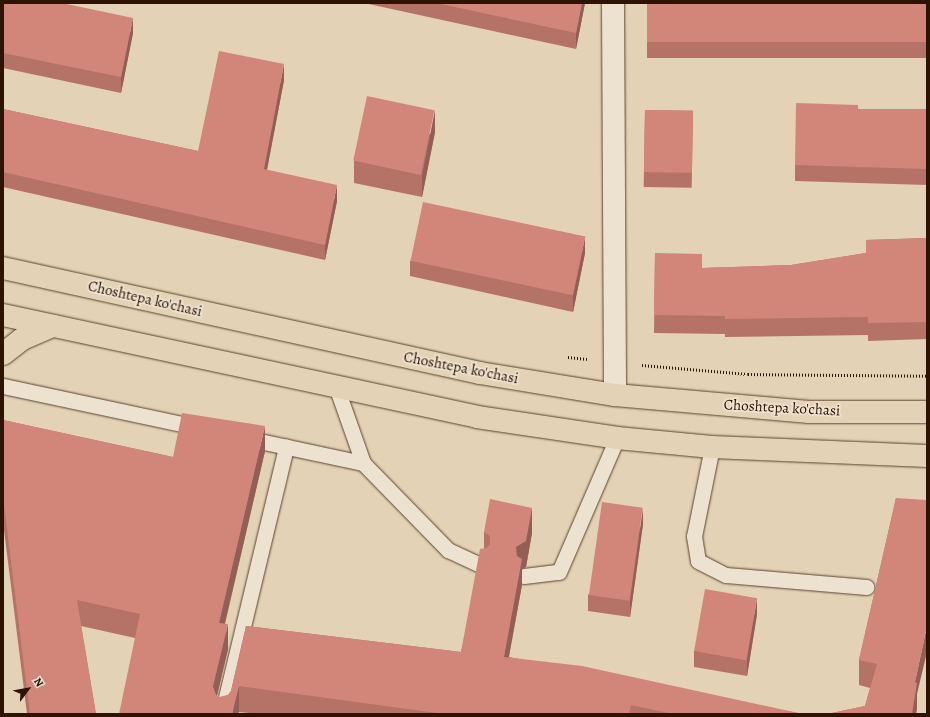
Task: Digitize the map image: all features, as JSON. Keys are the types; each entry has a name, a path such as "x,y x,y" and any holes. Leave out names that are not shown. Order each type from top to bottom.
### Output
{"main road":[{"name":"Choshtepa ko'chasi","path":"3,268 465,369 615,396 809,412 927,412"},
{"path":"3,315 338,389 477,417 617,438 712,447 927,456"},
{"path":"3,354 22,339 53,326"}],"street":[{"path":"613,3 615,396"}],"lane":[{"path":"3,386 217,432"},
{"path":"338,389 363,463 448,550 482,566"},
{"path":"232,436 363,463"},
{"path":"524,576 559,572 617,438"},
{"path":"222,714 286,447"},
{"path":"712,447 694,536 698,561 726,575 866,587"}],"path":[{"path":"562,356 615,363 748,374 927,376"}],"building":[{"path":"3,3 62,3 133,18 121,77 3,53"},
{"path":"436,3 582,3 576,33"},
{"path":"647,3 927,3 927,42 647,42"},
{"path":"219,51 284,64 264,169 337,185 325,245 3,172 3,109 198,151"},
{"path":"367,96 434,110 421,175 353,161"},
{"path":"796,103 858,105 858,109 927,109 927,169 795,165"},
{"path":"645,110 693,111 692,173 644,172"},
{"path":"423,202 585,237 573,295 411,261"},
{"path":"927,238 927,322 868,323 868,317 725,319 725,316 654,315 655,253 702,254 702,268 791,265 866,253 866,240"},
{"path":"182,413 265,426 219,623 228,624 213,686 216,695 220,697 228,695 231,691 246,626 461,652 480,549 487,548 490,544 490,536 484,532 490,499 532,508 526,541 516,547 517,556 522,559 504,657 582,666 803,714 673,714 631,705 629,714 444,714 239,686 232,714 119,714 140,614 77,600 96,714 30,714 3,497 3,420 173,457"},
{"path":"896,498 927,500 927,626 915,682 917,683 912,714 827,714 865,706 877,664 859,660"},
{"path":"602,502 643,508 630,601 589,595"},
{"path":"705,589 757,598 746,660 694,651"}]}
